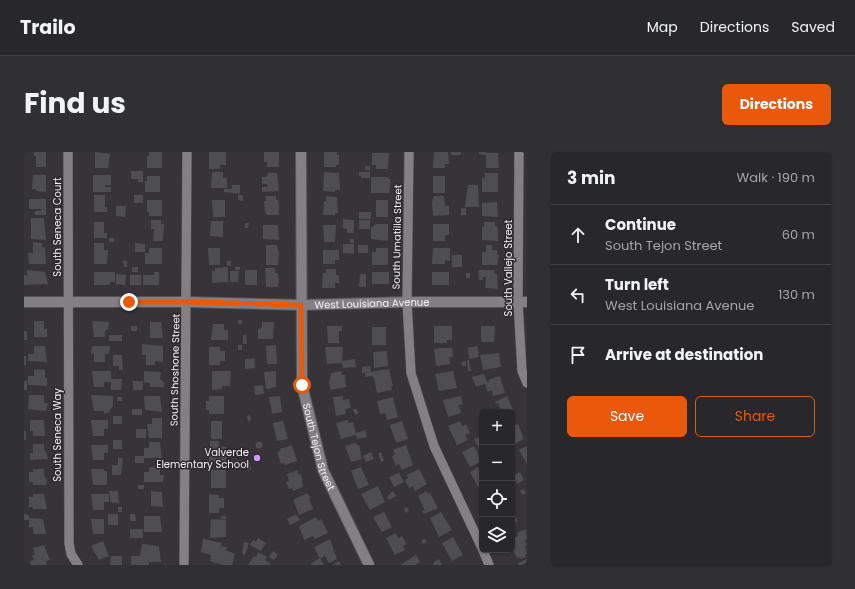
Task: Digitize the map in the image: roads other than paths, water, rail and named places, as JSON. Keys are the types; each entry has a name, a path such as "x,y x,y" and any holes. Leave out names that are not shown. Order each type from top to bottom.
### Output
{"street":[{"name":"South Seneca Court","path":"67,302 68,152"},
{"name":"South Shoshone Street","path":"184,565 187,302 186,152"},
{"name":"South Tejon Street","path":"301,152 302,385 323,470 369,565"},
{"name":"South Umatilla Street","path":"409,152 407,302 411,372 434,446 479,543"},
{"name":"South Vallejo Street","path":"519,152 523,302 522,372 527,382"},
{"name":"West Louisiana Avenue","path":"24,302 187,302 301,305 407,302 523,302"},
{"name":"South Seneca Way","path":"67,302 69,543 71,554 78,565"},
{"name":"South Umatilla Street","path":"484,553 489,565"}],"place":[{"name":"Valverde Elementary School","path":"257,458"}]}
